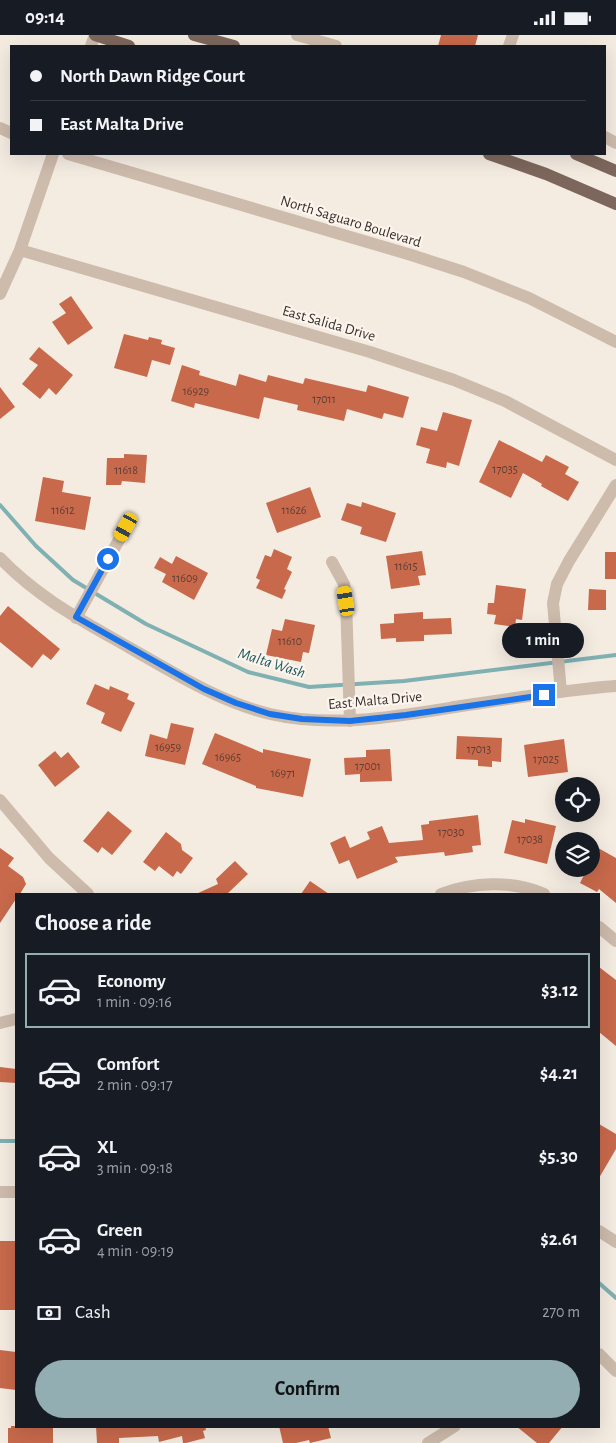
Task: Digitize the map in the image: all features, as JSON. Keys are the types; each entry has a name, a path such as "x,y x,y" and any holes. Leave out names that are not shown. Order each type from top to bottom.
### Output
{"main road":[{"path":"95,35 126,45"},
{"path":"194,35 230,45"},
{"path":"492,155 546,174 616,204"},
{"path":"578,155 616,171"}],"street":[{"path":"297,35 332,45"},
{"path":"0,294 20,250 53,155"},
{"name":"North Saguaro Boulevard","path":"71,155 464,272 529,298 616,342"},
{"name":"East Salida Drive","path":"20,250 370,352 454,379 506,401 616,460"},
{"path":"561,692 553,603 557,585 569,561 616,485"},
{"path":"76,617 126,527"},
{"path":"332,562 344,584 346,601 350,721"},
{"name":"East Malta Drive","path":"2,564 47,600 204,689 236,703 270,714 302,719 350,721 404,716 561,692 616,686"},
{"path":"1,803 49,858 87,893"},
{"path":"445,893 474,886 506,884 534,889 542,893"},
{"path":"600,928 616,941"},
{"path":"0,1023 15,1019"},
{"path":"0,1192 15,1192"},
{"path":"600,1232 616,1242"},
{"path":"600,1355 616,1371"},
{"path":"428,1443 452,1428"}],"building":[{"path":"441,35 478,35 475,45 438,45"},
{"path":"71,296 93,328 68,345 52,322 66,313 59,304"},
{"path":"124,334 148,340 149,337 162,340 161,344 175,348 170,365 152,360 147,377 114,368"},
{"path":"39,347 73,375 56,395 49,388 40,399 22,384 38,365 29,359"},
{"path":"182,365 200,371 199,375 236,386 239,374 266,382 268,375 303,384 305,378 366,392 368,385 409,397 403,418 384,413 382,419 347,409 344,421 297,410 298,405 264,397 259,419 195,403 194,408 171,401"},
{"path":"0,387 15,407 0,419"},
{"path":"443,412 472,420 459,466 447,462 446,468 426,463 430,449 416,445 421,427 437,431"},
{"path":"499,440 542,462 546,455 569,467 565,474 579,482 568,501 541,486 542,484 523,473 511,498 479,482"},
{"path":"124,454 147,455 145,483 122,481 121,485 106,485 107,458 124,458"},
{"path":"43,477 64,481 62,492 91,497 85,530 35,521"},
{"path":"310,487 321,517 277,533 266,503"},
{"path":"362,502 396,513 386,542 360,534 362,527 341,520 347,503 361,507"},
{"path":"274,549 292,557 287,569 292,572 284,589 286,590 282,599 256,588 260,580 256,578 265,555 271,557"},
{"path":"422,551 426,575 418,576 420,585 391,589 386,556"},
{"path":"605,552 616,552 616,579 605,579"},
{"path":"176,556 208,573 194,600 162,582 166,574 154,568 160,557 172,564"},
{"path":"496,585 526,589 522,620 516,619 515,627 494,624 496,615 487,614 488,603 494,603"},
{"path":"589,589 606,590 606,610 588,610"},
{"path":"8,606 60,649 51,660 43,654 32,668 0,642 0,616"},
{"path":"423,612 423,619 451,618 452,634 424,635 424,641 396,642 396,638 381,639 380,624 394,623 394,614"},
{"path":"285,619 315,625 309,653 303,652 301,662 266,655 272,629 282,631"},
{"path":"95,684 109,690 110,686 129,694 127,699 135,703 121,732 101,723 105,713 86,704"},
{"path":"171,723 194,728 185,765 145,756 150,734 167,739"},
{"path":"215,733 263,753 263,749 311,759 303,797 256,788 256,786 202,764"},
{"path":"457,736 502,738 501,762 492,761 492,767 478,766 478,760 456,759"},
{"path":"564,739 568,772 528,777 524,745"},
{"path":"390,749 392,781 360,782 360,774 345,775 344,758 366,757 366,750"},
{"path":"55,751 61,758 68,752 80,767 55,787 38,765"},
{"path":"108,811 132,831 112,855 102,847 98,853 83,841"},
{"path":"478,815 481,845 472,846 473,852 445,856 444,852 395,857 398,862 357,879 349,860 339,864 330,843 345,836 350,848 370,839 367,832 382,826 389,843 423,840 421,825 429,824 429,821"},
{"path":"525,819 556,826 547,864 504,853 512,820 525,823"},
{"path":"166,832 181,844 182,850 193,858 181,874 177,871 173,877 159,866 155,871 143,862"},
{"path":"0,848 14,858 8,866 23,877 26,884 21,893 15,893 15,900 0,923"},
{"path":"600,849 616,858 616,903 599,889 597,892 580,883 583,877 600,877"},
{"path":"235,861 248,874 228,893 198,893 218,884 216,879"},
{"path":"310,881 328,893 302,893"},
{"path":"600,968 616,980 616,1046 600,1033"},
{"path":"0,1067 15,1069 15,1083 0,1082"},
{"path":"600,1125 616,1134 616,1149 600,1176"},
{"path":"0,1241 15,1241 15,1310 0,1310"},
{"path":"0,1350 15,1352 15,1390 0,1388"},
{"path":"11,1426 15,1426 15,1428 53,1428 53,1443 8,1443 8,1428 11,1428"},
{"path":"96,1428 206,1428 206,1430 203,1431 205,1438 186,1443 183,1443 182,1436 159,1442 158,1436 119,1438 119,1443 97,1443"},
{"path":"279,1428 328,1428 331,1438 310,1443 309,1440 283,1443"},
{"path":"518,1428 561,1428 549,1443 537,1443"}],"waterway":[{"name":"Malta Wash","path":"0,505 36,546 73,580 146,624 248,672 309,687 404,681 616,655"},
{"path":"0,1141 15,1141"},
{"path":"600,1284 616,1298"}],"route":[{"path":"108,559 76,617 204,689 236,703 270,714 302,719 350,721 380,719 544,695"}]}
